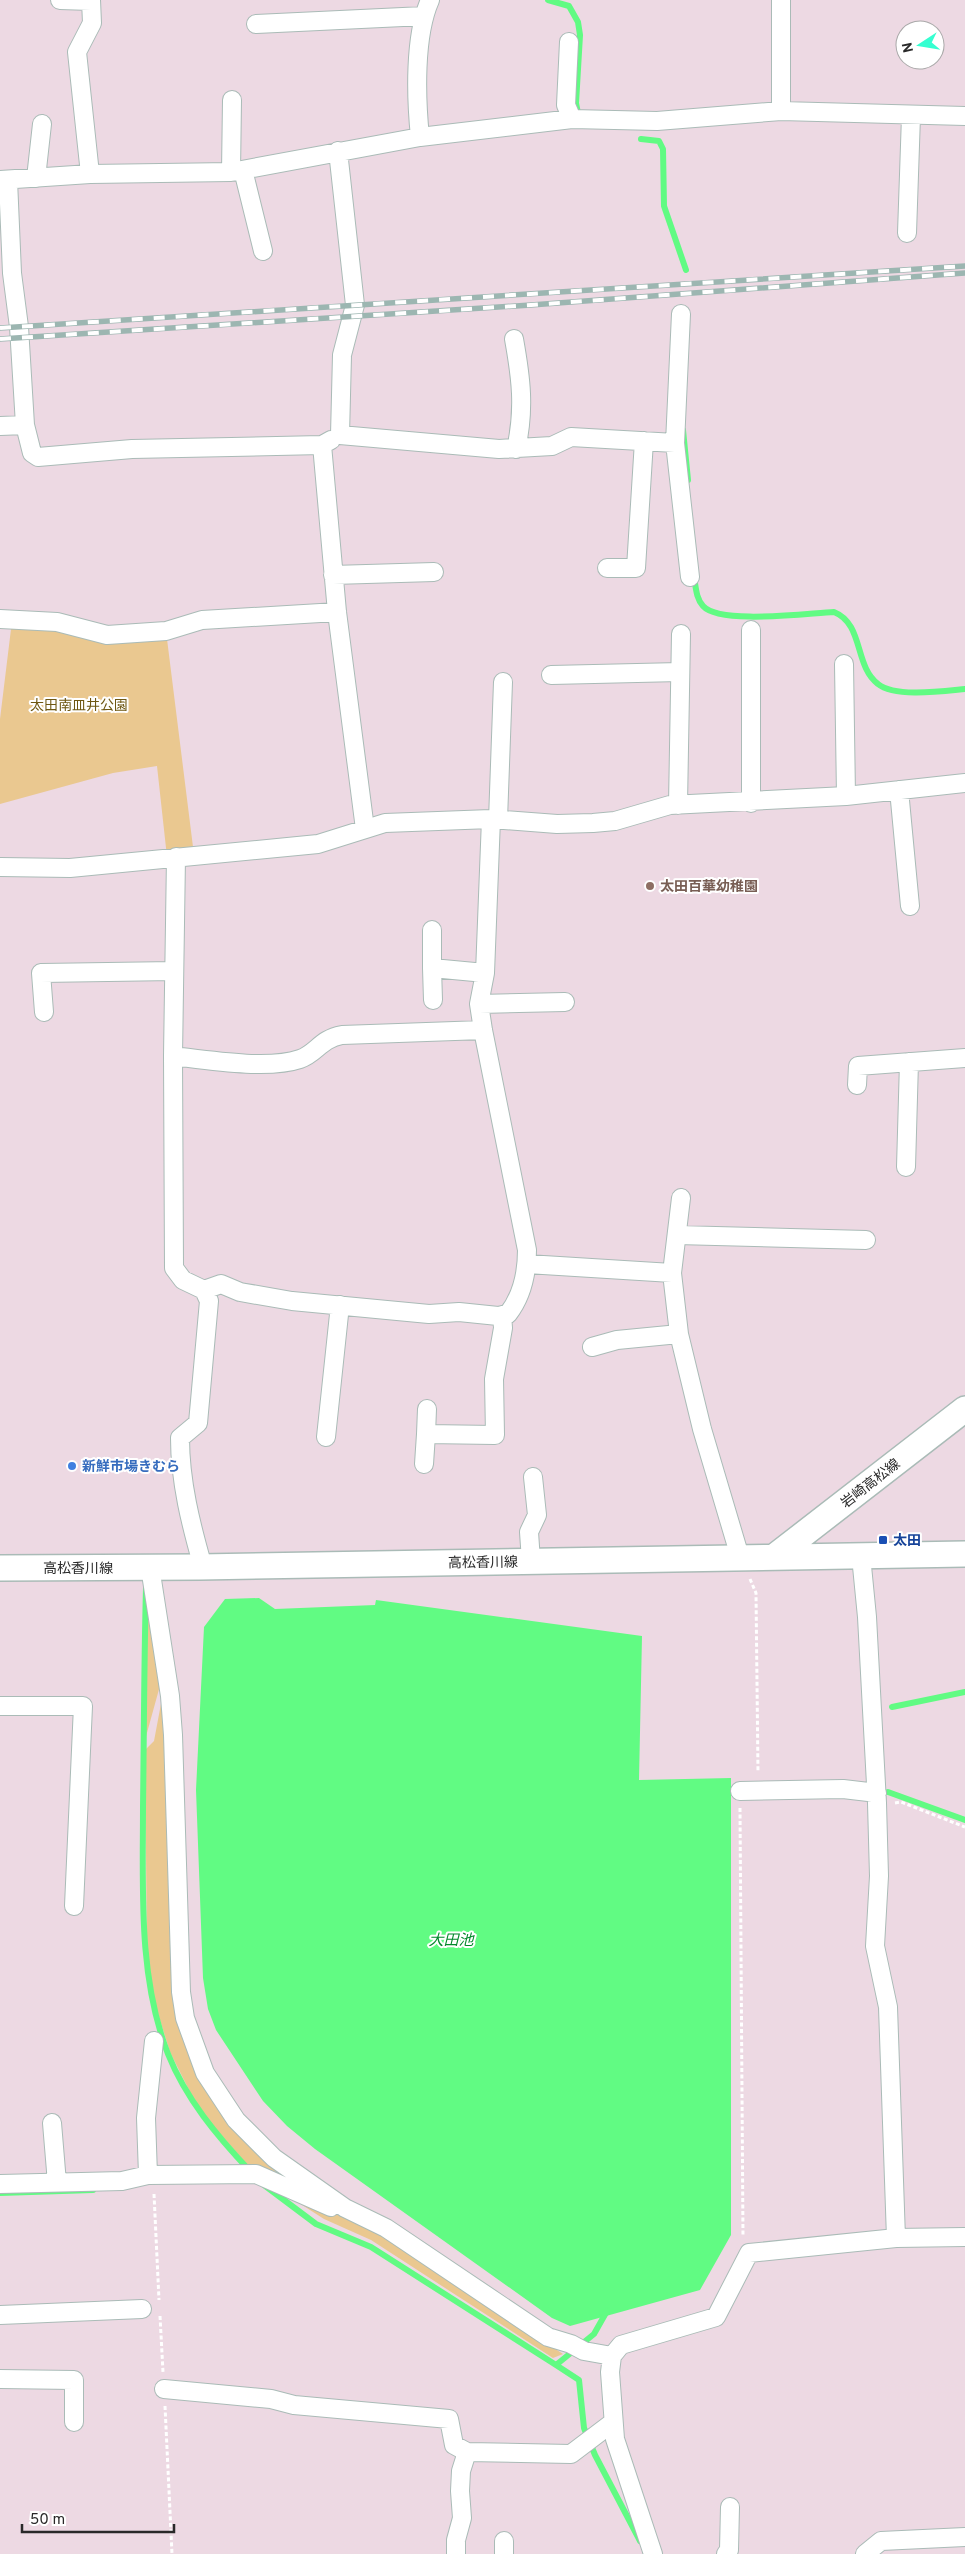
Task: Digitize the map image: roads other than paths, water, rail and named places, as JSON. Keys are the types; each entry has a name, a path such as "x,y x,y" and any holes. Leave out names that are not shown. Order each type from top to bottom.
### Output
{"main road":[{"name":"岩崎高松線","path":"774,1556 965,1409"},
{"name":"高松香川線","path":"0,1568 203,1567 965,1554"}],"street":[{"path":"60,0 91,0 92,23 76,52 90,174"},
{"path":"781,0 781,111"},
{"path":"256,24 427,8 418,60 417,105 420,137"},
{"path":"569,42 566,105 572,119"},
{"path":"232,100 237,171 263,251"},
{"path":"676,443 571,437 552,446 499,450 340,435 322,445 132,449 38,457 32,453 25,424 19,327 4,180 90,174 237,171 338,150 420,137 572,119 657,121 781,111 965,116"},
{"path":"907,233 911,116"},
{"path":"36,178 42,124"},
{"path":"338,150 355,304 342,355 340,435"},
{"path":"681,314 676,443 690,576"},
{"path":"514,339 520,375 522,421 516,449"},
{"path":"0,426 25,424"},
{"path":"607,568 636,568 644,440"},
{"path":"322,445 336,612 365,829"},
{"path":"333,575 434,572"},
{"path":"0,618 57,622 107,635 166,631 202,620 336,612"},
{"path":"750,630 751,803"},
{"path":"678,805 681,634"},
{"path":"844,664 846,796"},
{"path":"551,675 680,672"},
{"path":"204,1290 221,1284 240,1292 292,1301 429,1314 459,1312 502,1316 508,1314 515,1306 527,1264 527,1250 483,1030 480,1004 485,973 503,682"},
{"path":"0,867 70,868 318,844 385,823 494,819 593,824 615,821 678,805 751,803 846,796 965,783"},
{"path":"899,790 910,906"},
{"path":"176,857 173,1056 174,1268 183,1280 204,1290 209,1301 198,1423 180,1438 180,1457 191,1526 203,1567"},
{"path":"432,930 433,1000"},
{"path":"432,968 485,973"},
{"path":"44,1012 41,973 174,971"},
{"path":"480,1004 565,1002"},
{"path":"173,1056 256,1064 299,1059 329,1037 342,1035 483,1030"},
{"path":"857,1085 858,1066 965,1058"},
{"path":"906,1167 909,1062"},
{"path":"681,1198 672,1273 679,1334 702,1429 740,1557"},
{"path":"677,1235 866,1240"},
{"path":"527,1264 672,1273"},
{"path":"326,1437 340,1305"},
{"path":"426,1434 495,1435 494,1379 503,1328 502,1316"},
{"path":"592,1347 617,1340 679,1334"},
{"path":"424,1464 427,1409"},
{"path":"531,1561 529,1532 537,1515 533,1477"},
{"path":"861,1556 867,1617 877,1798 879,1876 875,1946 888,2007 896,2238"},
{"path":"150,1567 170,1696 180,1970 186,2018 205,2073 219,2096 254,2139 274,2158 345,2208 386,2228 548,2337 578,2348 612,2356"},
{"path":"0,1706 84,1706 74,1906"},
{"path":"740,1791 843,1789 877,1798"},
{"path":"148,2175 146,2118 154,2041"},
{"path":"52,2123 57,2183"},
{"path":"0,2184 122,2181 148,2175 254,2174 269,2178 326,2207 345,2208"},
{"path":"653,2554 615,2439 612,2423 610,2372 612,2356 621,2345 716,2317 749,2253 896,2238 965,2237"},
{"path":"0,2315 142,2309"},
{"path":"0,2380 74,2380 74,2422"},
{"path":"164,2389 271,2399 294,2405 449,2419 454,2444 467,2452 571,2454 612,2423"},
{"path":"456,2554 456,2540 462,2518 461,2471 467,2452"},
{"path":"726,2554 729,2550 730,2507"},
{"path":"865,2554 881,2541 965,2538"}],"water":[{"name":"大田池","path":"259,1598 275,1609 375,1605 376,1600 642,1636 639,1780 731,1778 731,2235 700,2290 570,2326 552,2318 315,2149 287,2126 263,2101 216,2030 208,2009 203,1978 196,1790 204,1627 225,1599"}],"waterway":[{"path":"548,0 569,6 578,22 580,35 576,103 578,113"},
{"path":"641,139 659,141 663,149 664,206 686,270"},
{"path":"683,430 688,480"},
{"path":"694,577 699,600 703,606 712,612 745,617 834,612 844,618 850,626 870,676 878,684 886,688 907,692 965,689"},
{"path":"146,1588 143,1901 144,1932 151,1994 158,2025 175,2071 203,2116 250,2171"},
{"path":"892,1707 965,1692"},
{"path":"888,1792 965,1820"},
{"path":"264,2185 316,2224 371,2247 556,2365 594,2334 607,2311"},
{"path":"0,2193 93,2190"},
{"path":"556,2365 579,2380 584,2428 595,2455 640,2541"}],"railway":[{"path":"0,328 965,266"},
{"path":"0,339 531,305 965,273"}],"place":[{"name":"太田百華幼稚園","path":"650,886"},
{"name":"新鮮市場きむら","path":"72,1466"},
{"name":"太田","path":"883,1540"}],"park label":[{"name":"太田南皿井公園","path":"79,705"}]}
